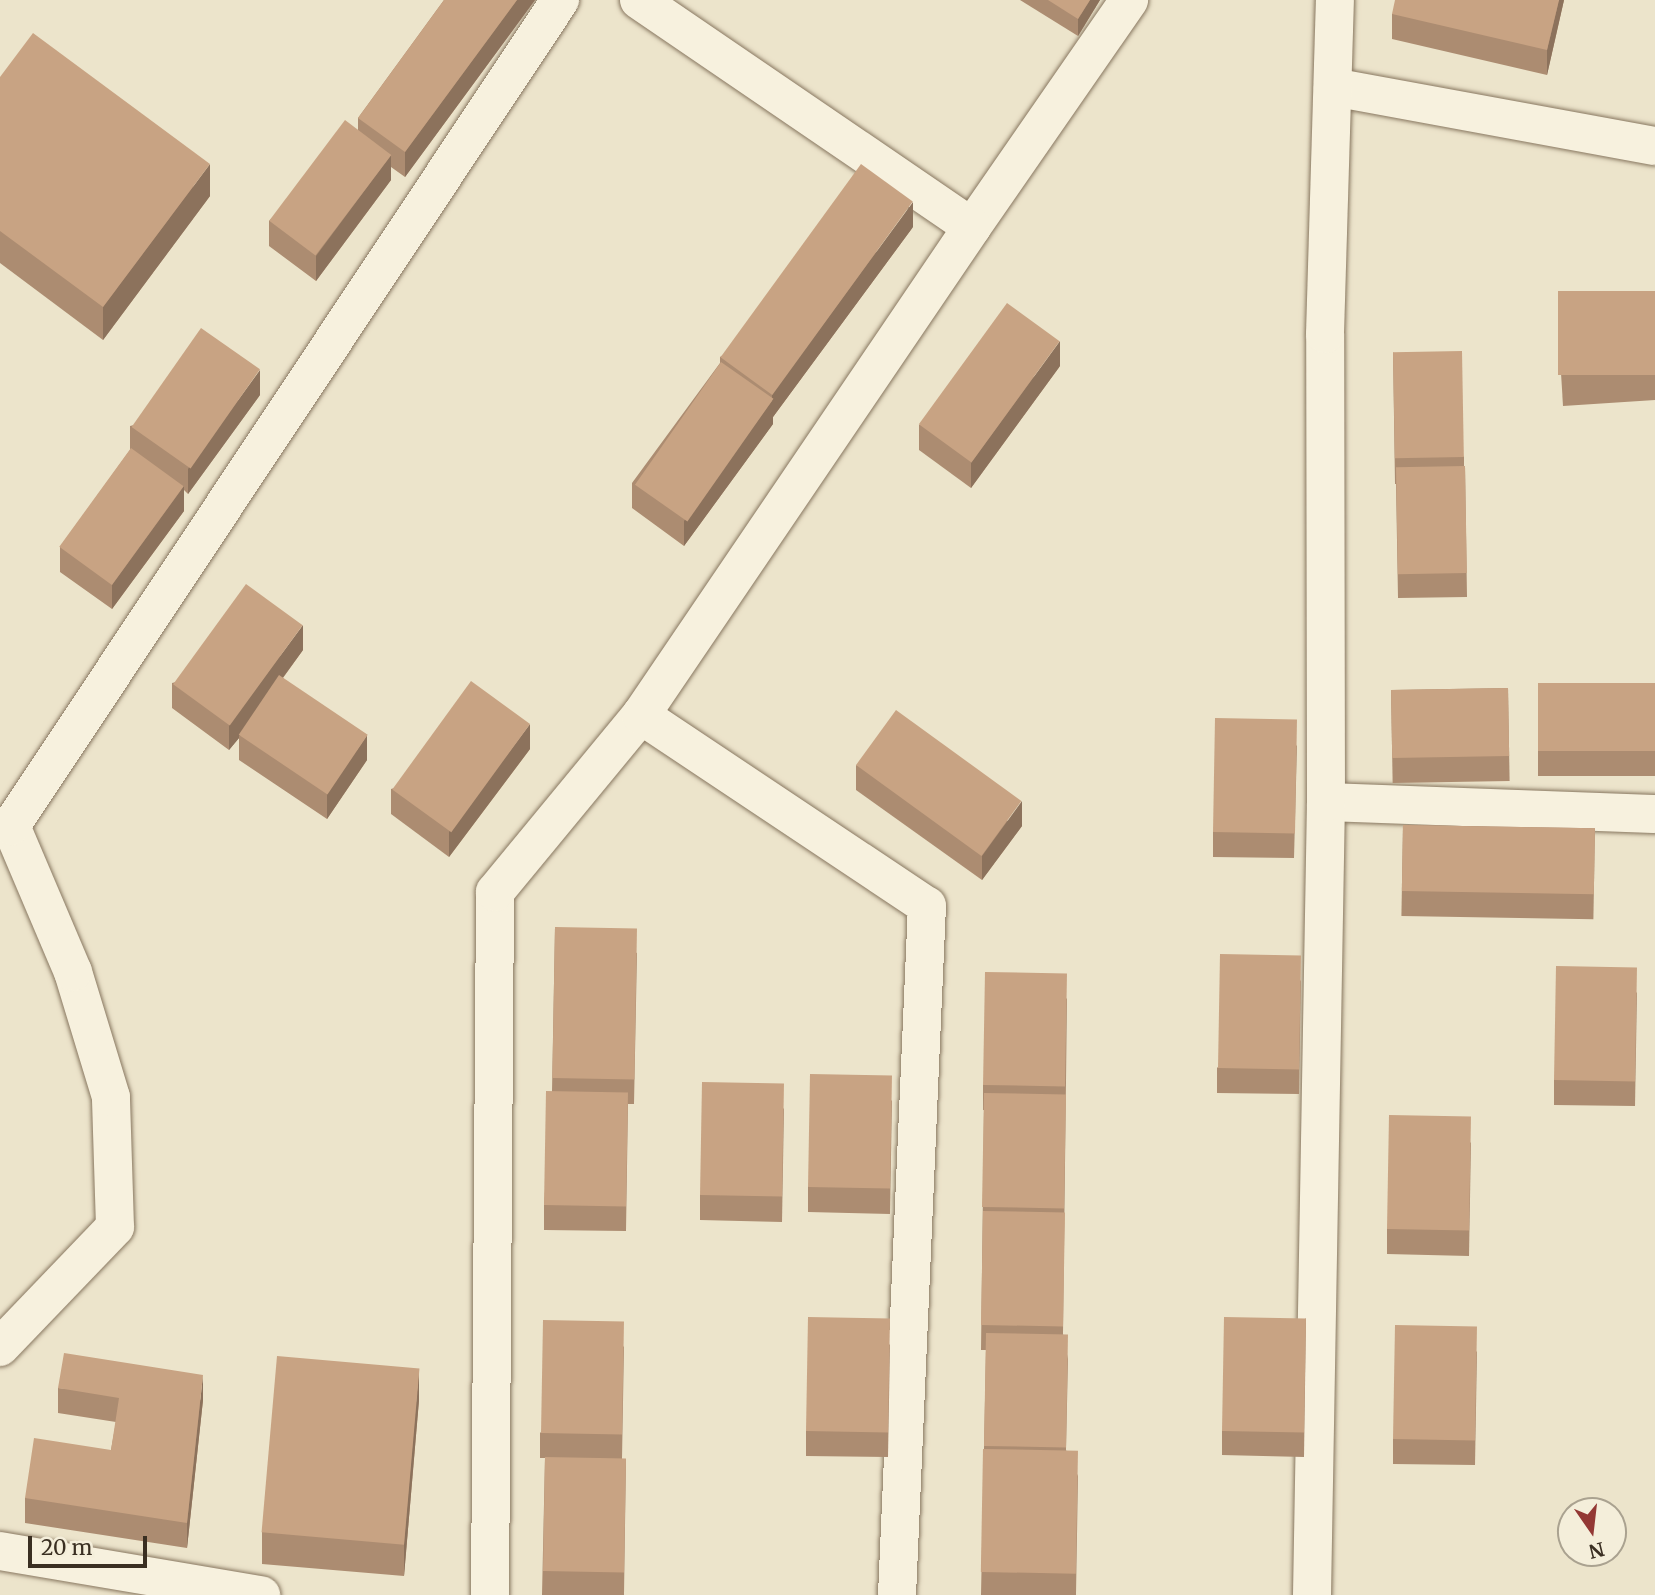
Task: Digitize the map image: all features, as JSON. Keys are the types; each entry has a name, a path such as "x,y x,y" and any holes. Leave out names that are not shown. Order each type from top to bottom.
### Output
{"street":[{"path":"0,1347 115,1227 111,1097 73,972 11,826 560,0"},
{"path":"639,0 972,227"},
{"path":"490,1595 495,892 641,715 1129,0"},
{"path":"1312,1595 1326,802 1325,334 1335,0"},
{"path":"1332,87 1655,146"},
{"path":"641,715 927,906 897,1595"},
{"path":"1326,802 1655,814"},
{"path":"0,1551 261,1595"}],"building":[{"path":"444,0 517,0 405,152 358,118"},
{"path":"1048,0 1090,0 1078,19"},
{"path":"1395,0 1559,0 1547,50 1392,14"},
{"path":"33,33 210,164 103,307 0,231 0,77"},
{"path":"345,120 391,155 315,256 269,221"},
{"path":"861,164 913,202 772,395 721,357"},
{"path":"1558,291 1655,291 1655,375 1558,375"},
{"path":"1007,303 1060,341 971,463 919,424"},
{"path":"201,328 260,369 191,468 132,427"},
{"path":"1462,351 1464,457 1395,458 1393,352"},
{"path":"721,362 773,399 687,522 635,485"},
{"path":"131,448 184,486 112,585 59,547"},
{"path":"1465,466 1467,573 1398,574 1396,467"},
{"path":"246,584 303,625 230,725 173,684"},
{"path":"279,675 368,735 327,795 239,735"},
{"path":"471,681 530,724 451,832 392,789"},
{"path":"1538,683 1655,683 1655,751 1538,751"},
{"path":"1508,688 1509,756 1392,758 1391,690"},
{"path":"896,710 1021,801 981,856 856,765"},
{"path":"1215,718 1297,719 1295,833 1213,832"},
{"path":"1403,825 1595,828 1594,894 1402,891"},
{"path":"555,927 637,928 634,1079 552,1078"},
{"path":"1220,954 1301,955 1299,1069 1218,1068"},
{"path":"1556,966 1637,967 1635,1081 1554,1080"},
{"path":"985,972 1067,973 1065,1086 983,1085"},
{"path":"810,1074 892,1075 890,1188 808,1187"},
{"path":"702,1082 784,1083 782,1196 700,1195"},
{"path":"546,1091 628,1092 626,1206 544,1205"},
{"path":"984,1093 1066,1094 1064,1208 982,1207"},
{"path":"1389,1115 1471,1116 1469,1230 1387,1229"},
{"path":"983,1211 1065,1212 1063,1326 981,1325"},
{"path":"808,1317 890,1318 888,1432 806,1431"},
{"path":"1224,1317 1306,1318 1304,1432 1222,1431"},
{"path":"543,1320 624,1321 622,1434 541,1433"},
{"path":"1395,1325 1477,1326 1475,1440 1393,1439"},
{"path":"986,1333 1068,1334 1066,1447 984,1446"},
{"path":"64,1353 203,1375 187,1523 25,1498 34,1438 111,1450 119,1398 58,1388"},
{"path":"277,1356 419,1368 404,1545 262,1532"},
{"path":"983,1449 1078,1451 1076,1574 981,1572"},
{"path":"545,1457 626,1458 624,1572 543,1571"}]}
